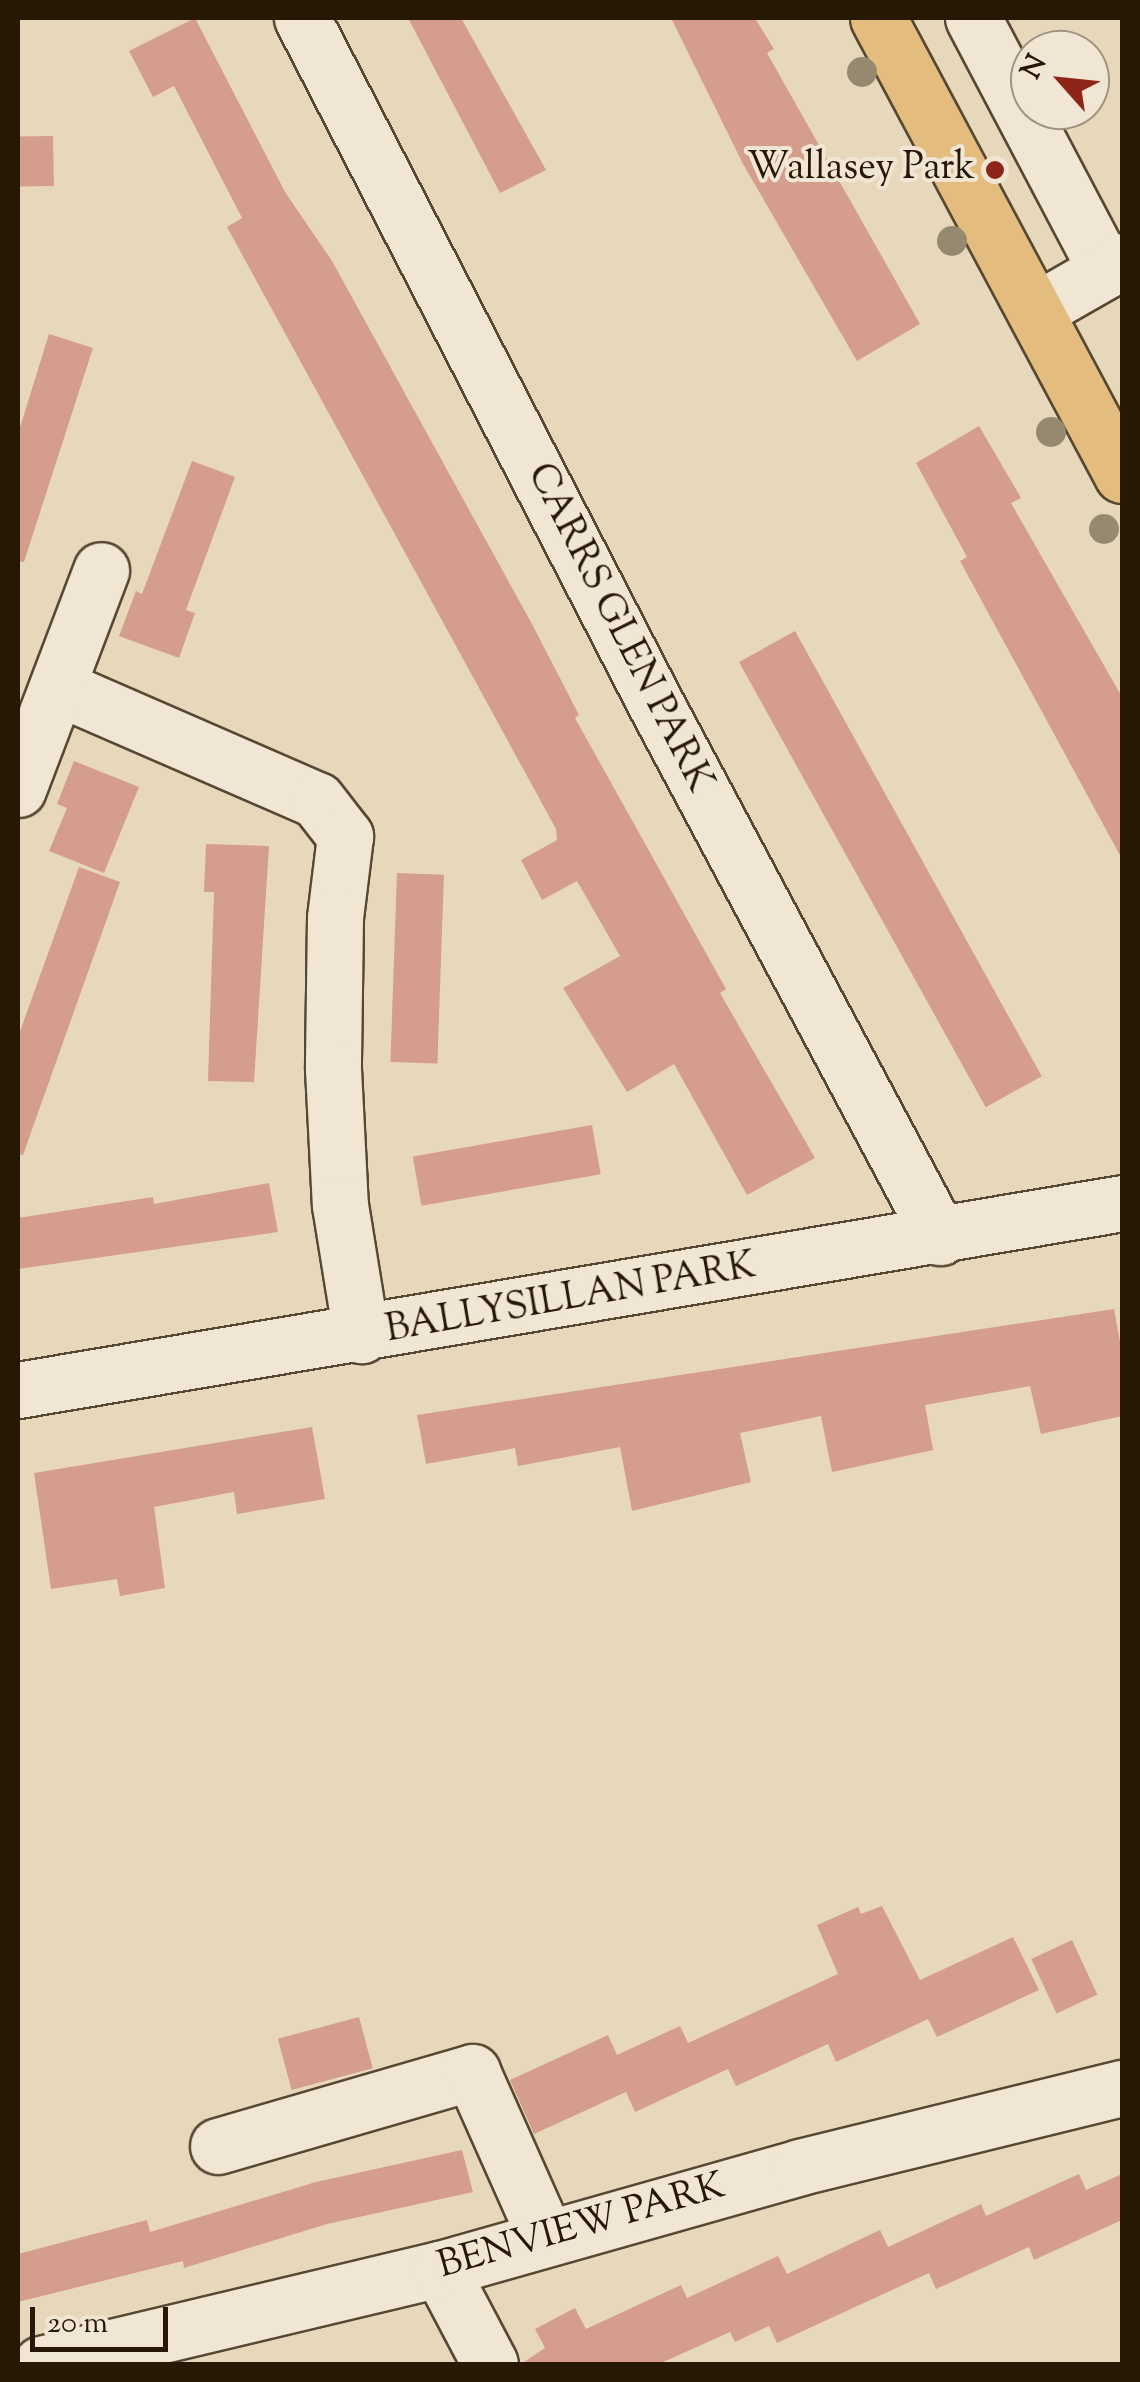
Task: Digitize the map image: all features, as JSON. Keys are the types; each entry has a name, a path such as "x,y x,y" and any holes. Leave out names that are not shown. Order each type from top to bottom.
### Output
{"highway":[{"path":"878,18 1122,475"}],"street":[{"name":"CARRS GLEN PARK","path":"302,18 653,698 940,1237"},
{"path":"973,18 1114,266 1035,311"},
{"path":"18,789 101,570"},
{"path":"57,687 316,800 345,836 335,918 332,1069 340,1205 361,1335"},
{"name":"BALLYSILLAN PARK","path":"18,1390 940,1237 1122,1203"},
{"path":"218,2146 472,2072 546,2238"},
{"name":"BENVIEW PARK","path":"72,2360 440,2269 1122,2088"},
{"path":"440,2269 490,2364"}],"building":[{"path":"195,18 285,192 332,261 532,624 579,715 575,718 726,989 720,993 815,1158 747,1195 674,1064 627,1092 563,988 620,956 577,881 542,900 521,860 557,840 556,829 227,227 242,218 174,86 153,97 129,51"},
{"path":"408,18 461,18 546,170 500,193"},
{"path":"671,18 755,18 774,49 767,53 920,324 857,361 743,164"},
{"path":"53,136 54,186 19,187 18,137"},
{"path":"49,334 93,348 24,562 18,561 18,434"},
{"path":"979,426 1021,498 1011,503 1122,697 1122,859 960,561 967,557 916,463"},
{"path":"192,461 235,477 186,610 195,613 179,658 119,636 136,591 142,594"},
{"path":"795,631 1042,1076 986,1107 739,662"},
{"path":"74,761 139,787 104,873 49,851 67,808 57,804"},
{"path":"206,844 269,846 254,1082 208,1081 214,892 204,892"},
{"path":"79,867 120,882 23,1155 18,1154 18,1037"},
{"path":"397,873 444,875 437,1064 390,1062"},
{"path":"592,1125 601,1174 421,1206 413,1157"},
{"path":"269,1183 278,1232 18,1269 18,1218 153,1197 154,1204"},
{"path":"1114,1309 1122,1353 1122,1416 1041,1434 1030,1386 925,1405 933,1450 832,1472 821,1416 740,1433 751,1482 632,1511 620,1447 518,1466 515,1448 426,1464 417,1415"},
{"path":"312,1427 325,1499 237,1514 234,1492 154,1507 165,1588 120,1596 117,1579 51,1589 34,1473"},
{"path":"882,1906 920,1980 1013,1937 1039,1990 937,2037 928,2019 836,2062 828,2044 736,2086 728,2069 635,2112 626,2092 534,2134 510,2080 608,2035 617,2055 680,2026 688,2043 838,1974 817,1925 858,1907 861,1914"},
{"path":"1072,1940 1097,1994 1057,2013 1031,1959"},
{"path":"359,2017 373,2068 292,2090 278,2039"},
{"path":"462,2150 473,2192 327,2224 184,2268 183,2261 18,2302 18,2254 147,2220 150,2232 316,2182"},
{"path":"1079,2174 1086,2190 1122,2174 1122,2220 1034,2260 1029,2247 936,2289 929,2273 777,2343 769,2326 735,2342 730,2332 659,2364 521,2364 545,2348 535,2329 575,2308 586,2329 681,2285 687,2298 778,2256 787,2274 880,2230 888,2247 981,2204 986,2216"}],"place":[{"name":"Wallasey Park","path":"995,170"}]}
